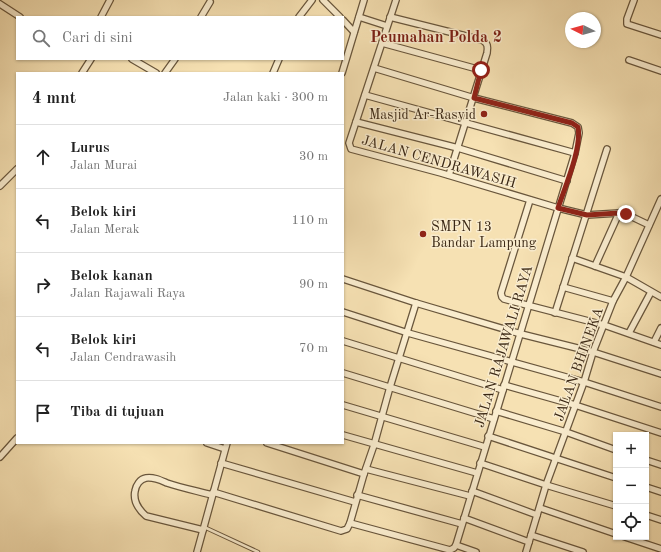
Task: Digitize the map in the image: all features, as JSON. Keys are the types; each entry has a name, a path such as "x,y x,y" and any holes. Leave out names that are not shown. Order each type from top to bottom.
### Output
{"street":[{"path":"102,16 110,0"},
{"path":"300,16 312,0"},
{"path":"323,0 339,16"},
{"path":"342,72 364,0"},
{"name":"JALAN CENDRAWASIH","path":"396,0 349,143 351,149 449,175 558,208 587,215 626,214 649,225"},
{"path":"633,0 627,19 627,24 661,35"},
{"path":"202,16 210,2"},
{"path":"0,4 18,16"},
{"path":"359,17 387,26"},
{"path":"390,17 486,42 488,46 474,98 449,175"},
{"path":"344,21 354,32"},
{"path":"382,43 481,70"},
{"path":"83,72 90,60"},
{"path":"134,60 154,72"},
{"path":"166,72 174,60"},
{"path":"273,72 279,60"},
{"path":"629,60 661,71"},
{"path":"374,68 474,98"},
{"path":"365,95 575,153"},
{"name":"JALAN RAJAWALI RAYA","path":"455,546 575,153 579,133 578,127 572,123 474,98"},
{"path":"356,122 458,148 566,181"},
{"path":"555,313 607,149"},
{"path":"0,186 16,170"},
{"name":"JALAN BHINEKA","path":"526,552 546,485 584,382 593,352 613,302 626,277 661,199"},
{"path":"530,200 501,293 502,297 504,299 528,306 604,325 661,345"},
{"path":"595,266 619,213"},
{"path":"572,258 626,277 661,297"},
{"path":"344,279 416,303 593,352 661,374"},
{"path":"563,288 613,302"},
{"path":"628,333 651,292"},
{"path":"203,529 146,516 139,509 135,500 135,491 138,482 145,478 155,478 167,483 213,494 341,531 347,529 383,417 390,387 408,333 416,303"},
{"path":"344,312 408,333 584,382 661,407"},
{"path":"654,342 661,328"},
{"path":"344,341 503,387 575,405 661,433"},
{"path":"344,373 494,419"},
{"path":"344,405 485,447"},
{"path":"496,411 566,432 613,449"},
{"path":"344,435 477,474"},
{"path":"488,436 613,477"},
{"path":"0,457 16,439"},
{"path":"197,552 226,446 213,444"},
{"path":"270,444 365,472 471,493 538,515"},
{"path":"649,461 661,466"},
{"path":"221,463 355,502"},
{"path":"480,463 613,505"},
{"path":"649,488 661,492"},
{"path":"358,495 462,524"},
{"path":"540,508 613,533"},
{"path":"649,516 661,520"},
{"path":"464,518 528,542"},
{"path":"350,522 450,550 455,546 476,552"},
{"path":"531,536 583,552"},
{"path":"634,540 661,549"}],"lane":[{"path":"203,529 258,552"}],"place":[{"name":"Masjid Ar-Rasyid","path":"484,114"},
{"name":"SMPN 13 Bandar Lampung","path":"423,234"}],"district":[{"name":"Peumahan Polda 2","path":"436,36"}],"route":[{"path":"481,70 474,98 572,123 578,127 579,133 575,153 558,208 587,215 626,214"}]}
